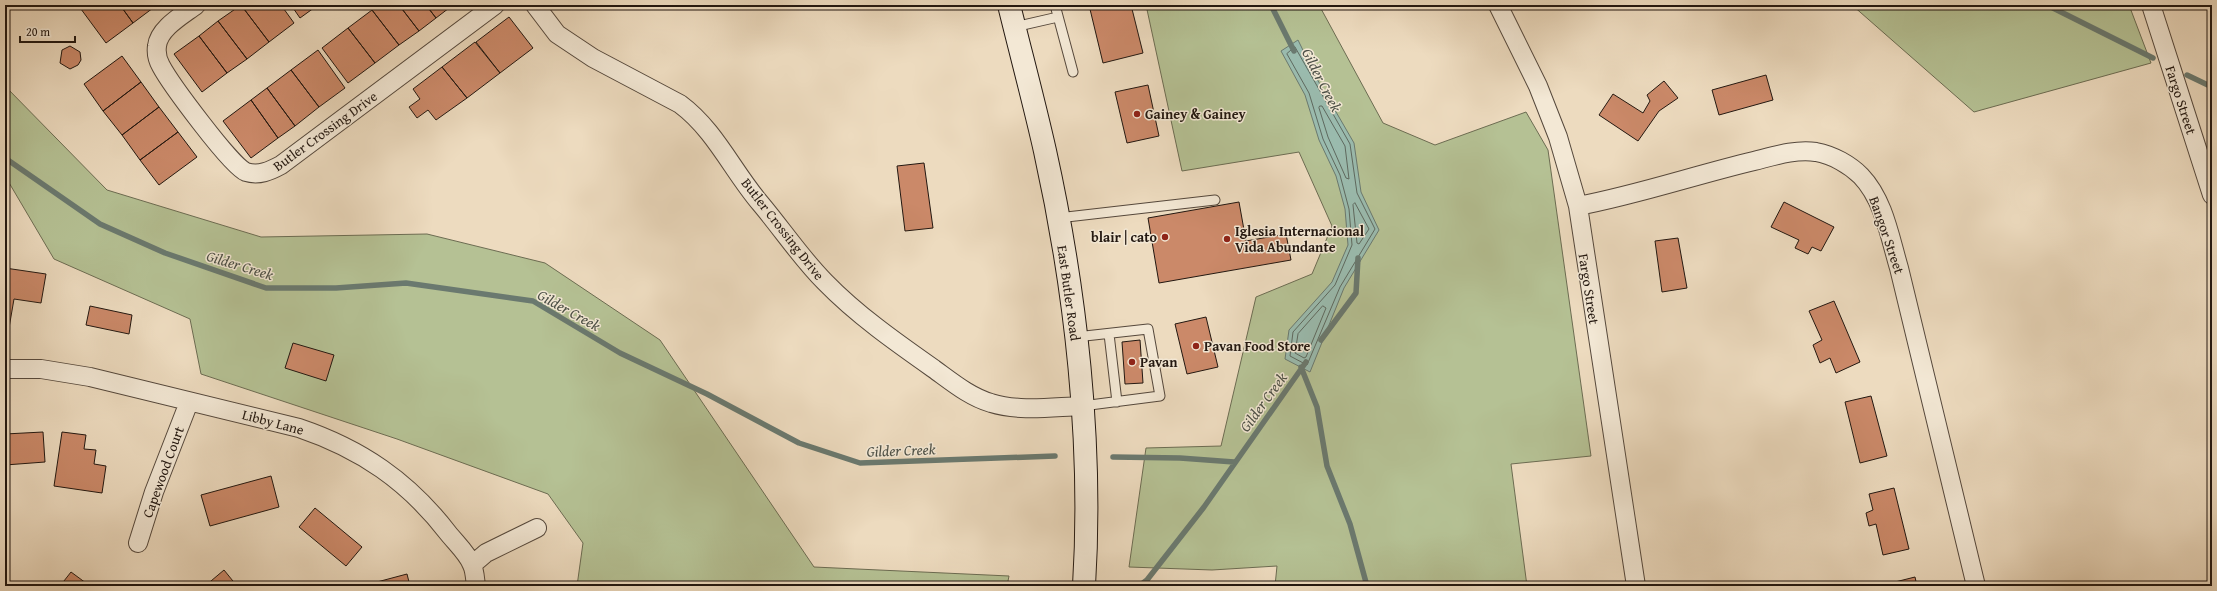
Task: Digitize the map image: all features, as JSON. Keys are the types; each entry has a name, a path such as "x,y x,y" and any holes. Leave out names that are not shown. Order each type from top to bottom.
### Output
{"main road":[{"name":"East Butler Road","path":"1009,5 1045,152 1058,218 1075,338 1082,406 1086,513 1084,586"}],"street":[{"name":"Butler Crossing Drive","path":"196,5 162,33 157,44 156,56 168,77 222,149 239,168 257,174 269,172 281,165 495,5"},
{"name":"Butler Crossing Drive","path":"535,5 557,34 592,58 680,104 690,111 715,139 759,203 799,254 826,284 856,310 919,358 970,394 991,403 1028,409 1082,406"},
{"name":"Fargo Street","path":"1498,5 1538,86 1550,115 1578,206 1636,586"},
{"name":"Fargo Street","path":"2151,5 2212,195"},
{"name":"Bangor Street","path":"1578,206 1615,199 1738,165 1793,152 1816,152 1835,158 1862,177 1872,191 1884,219 1899,268 1976,586"},
{"name":"Libby Lane","path":"5,369 41,369 90,377 299,428 328,438 360,454 390,474 419,499 438,520 472,565 476,586"},
{"name":"Capewood Court","path":"138,543 154,492 189,402"},
{"path":"472,565 486,553 537,528"}],"lane":[{"path":"1055,5 1073,72"},
{"path":"1014,27 1058,17"},
{"path":"1058,218 1215,200"},
{"path":"1075,338 1148,329 1160,396 1082,406"},
{"path":"1109,334 1117,402"}],"green space":[{"path":"1146,5 1319,5 1383,123 1435,145 1526,112 1548,150 1591,456 1511,464 1527,586 1275,586 1277,566 1212,570 1129,567 1146,448 1221,446 1256,297 1312,274 1332,226 1299,152 1182,171"},
{"path":"1852,5 2129,5 2151,63 1974,112"},
{"path":"5,86 107,190 261,237 427,234 545,263 660,340 814,567 1009,576 1007,586 577,586 583,543 548,494 397,439 201,374 190,319 54,259 8,181 5,179"}],"water":[{"name":"Gilder Creek","path":"1298,40 1317,79 1354,143 1361,192 1379,230 1344,288 1310,372 1285,359 1289,330 1332,282 1348,245 1345,209 1336,176 1319,140 1305,95 1281,51"}],"building":[{"path":"78,5 120,5 133,23 106,43"},
{"path":"120,5 157,5 133,23"},
{"path":"241,5 269,42 247,59 218,21"},
{"path":"241,5 281,5 294,23 269,42"},
{"path":"291,5 318,5 300,18"},
{"path":"379,5 399,5 419,31 399,45 372,10"},
{"path":"399,5 426,5 436,18 419,31"},
{"path":"426,5 453,5 436,18"},
{"path":"1089,5 1131,5 1143,53 1103,63"},
{"path":"372,10 399,45 375,63 348,28"},
{"path":"509,17 533,48 500,73 476,42"},
{"path":"218,21 247,59 227,73 199,36"},
{"path":"348,28 375,63 348,83 322,48"},
{"path":"199,36 227,73 202,92 174,54"},
{"path":"475,42 500,73 467,98 442,67"},
{"path":"70,46 80,52 81,60 78,65 70,69 60,63 62,50"},
{"path":"318,50 345,88 319,107 291,70"},
{"path":"122,56 141,82 103,111 84,84"},
{"path":"442,67 467,98 436,120 428,110 417,118 409,107 420,99 413,89"},
{"path":"291,70 319,107 295,126 267,88"},
{"path":"1766,75 1773,100 1719,115 1712,90"},
{"path":"1664,81 1678,98 1659,111 1638,141 1599,115 1613,94 1643,113 1650,101 1647,95"},
{"path":"141,82 159,107 122,135 103,111"},
{"name":"Gainey & Gainey","path":"1148,85 1159,136 1127,143 1115,92"},
{"path":"267,88 295,126 278,138 251,100"},
{"path":"251,100 278,138 251,158 223,121"},
{"path":"159,107 178,132 140,160 122,135"},
{"path":"178,132 197,157 159,185 140,160"},
{"path":"924,163 933,228 905,231 897,166"},
{"path":"1239,202 1246,241 1286,234 1291,260 1159,283 1148,218"},
{"path":"1784,202 1834,227 1821,251 1812,247 1808,254 1795,248 1799,240 1771,227"},
{"path":"1678,238 1687,288 1662,292 1655,241"},
{"path":"5,268 46,274 41,303 14,299 9,328 5,327"},
{"path":"1834,301 1860,362 1836,373 1830,358 1820,363 1813,345 1822,340 1809,311"},
{"path":"90,306 132,315 129,334 86,325"},
{"name":"Pavan Food Store","path":"1206,317 1218,367 1187,374 1175,324"},
{"name":"Pavan","path":"1140,340 1143,383 1125,384 1122,342"},
{"path":"293,343 334,355 326,381 285,368"},
{"path":"1871,396 1887,456 1860,463 1845,402"},
{"path":"43,432 45,462 5,465 5,434"},
{"path":"62,432 86,435 84,449 96,450 94,464 106,466 102,493 54,486"},
{"path":"271,476 279,507 210,526 201,495"},
{"path":"1894,488 1909,549 1883,555 1876,524 1869,526 1866,513 1873,510 1869,494"},
{"path":"315,508 362,547 346,566 299,527"},
{"path":"224,570 237,586 205,586"},
{"path":"71,572 90,586 60,586"},
{"path":"407,574 410,586 378,586 377,582"},
{"path":"1915,577 1917,586 1892,586 1891,583"}],"waterway":[{"name":"Gilder Creek","path":"1271,5 1294,51"},
{"path":"2047,5 2153,58"},
{"path":"2187,75 2212,87"},
{"name":"Gilder Creek","path":"5,158 100,224 165,253 266,288 336,288 406,283 533,301 620,353 707,394 799,443 860,463 1055,456"},
{"name":"Gilder Creek","path":"1321,340 1356,293 1358,258"},
{"path":"1139,586 1147,580 1204,507 1306,362"},
{"path":"1301,367 1317,407 1327,466 1350,524 1367,586"},
{"name":"Gilder Creek","path":"1113,457 1180,458 1234,462"}],"place":[{"name":"Gainey & Gainey","path":"1137,114"},
{"name":"blair | cato","path":"1165,237"},
{"name":"Iglesia Internacional Vida Abundante","path":"1227,239"},
{"name":"Pavan Food Store","path":"1196,346"},
{"name":"Pavan","path":"1132,362"}]}
